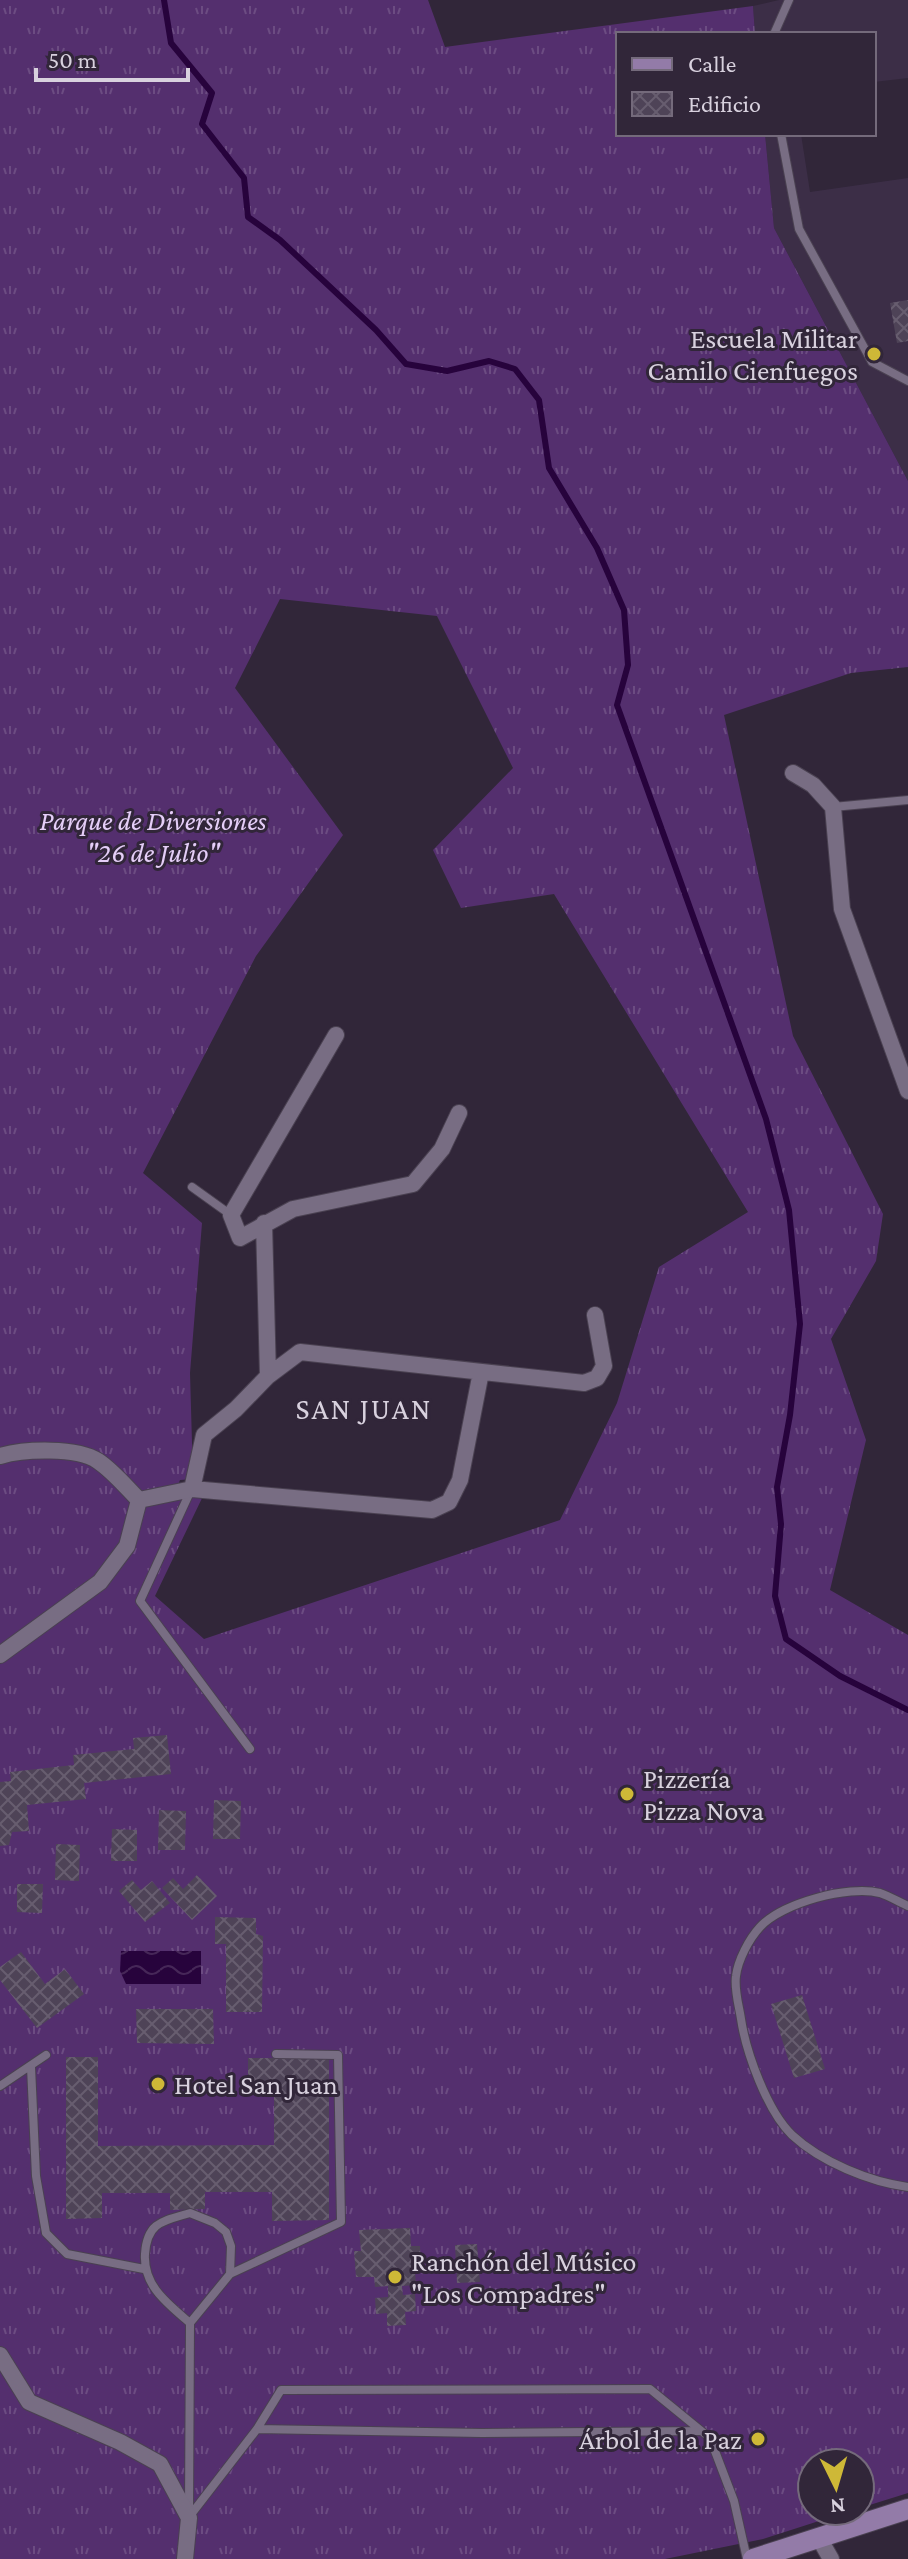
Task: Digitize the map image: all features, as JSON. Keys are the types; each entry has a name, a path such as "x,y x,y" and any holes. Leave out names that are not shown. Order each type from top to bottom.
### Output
{"main road":[{"path":"753,2559 908,2509"}],"street":[{"path":"793,773 813,785 833,807 842,909 908,1091"},
{"path":"336,1035 231,1215 240,1238 293,1209 413,1184 442,1149 459,1113"},
{"path":"264,1223 268,1376"},
{"path":"192,1489 204,1435 236,1409 268,1376 300,1352 584,1383 597,1378 604,1366 595,1315"},
{"path":"139,1500 192,1489 432,1510 449,1502 460,1480 481,1372"},
{"path":"0,1456 11,1452 58,1451 96,1460 139,1500"},
{"path":"0,1655 100,1582 127,1546 139,1500"},
{"path":"0,2355 29,2402 120,2442 160,2464 189,2518 185,2559"},
{"path":"819,2538 831,2559"}],"lane":[{"path":"775,32 789,0"},
{"path":"781,136 799,229 872,362 908,381"},
{"path":"833,807 908,800"},
{"path":"192,1187 231,1215"},
{"path":"192,1489 140,1601 250,1749"},
{"path":"908,1906 879,1893 847,1892 798,1903 761,1926 744,1952 735,1978 744,2039 770,2103 791,2135 859,2174 908,2188"},
{"path":"189,2518 190,2323 230,2274 341,2222 338,2055 276,2054"},
{"path":"0,2086 46,2055"},
{"path":"31,2067 36,2176 46,2233 67,2254 144,2269"},
{"path":"190,2323 153,2287 144,2269 145,2242 152,2228 163,2221 190,2213 215,2223 226,2232 231,2246 230,2274"},
{"path":"189,2518 257,2429 281,2390 650,2389 710,2438 734,2501 747,2559"},
{"path":"257,2429 482,2433 700,2431"}],"shaded area":[{"path":"779,0 908,0 908,78 876,82 876,32 755,32 753,6"},
{"name":"Escuela Militar Camilo Cienfuegos","path":"765,136 801,136 810,192 908,178 908,481 774,228"}],"green space":[{"name":"Parque de Diversiones \"26 de Julio\"","path":"0,0 428,0 445,47 753,6 755,32 616,32 616,136 765,136 774,228 908,481 908,667 851,673 724,715 793,1036 883,1214 876,1261 831,1339 866,1440 830,1590 908,1635 908,2493 876,2503 876,2447 796,2447 796,2527 800,2527 763,2539 665,2559 0,2559","holes":["280,599 437,616 513,768 433,850 461,908 554,894 748,1212 659,1267 617,1403 560,1520 204,1639 155,1596 204,1494 175,1492 180,1480 193,1479 190,1373 202,1223 143,1173 256,956 343,835 235,688"]}],"water":[{"path":"121,1951 201,1951 201,1984 126,1984 120,1971"}],"building":[{"path":"908,300 908,341 897,343 890,303"},
{"path":"167,1735 171,1774 84,1783 86,1799 27,1805 29,1831 12,1832 9,1845 0,1846 0,1782 11,1781 10,1772 74,1765 73,1755 134,1749 133,1738"},
{"path":"214,1800 241,1801 240,1839 213,1839"},
{"path":"159,1810 186,1811 185,1850 158,1850"},
{"path":"112,1829 137,1830 137,1861 111,1861"},
{"path":"56,1844 80,1845 79,1881 55,1880"},
{"path":"197,1875 217,1896 192,1920 162,1888 173,1878 183,1889"},
{"path":"132,1880 141,1890 152,1881 170,1903 145,1922 119,1891"},
{"path":"17,1884 43,1884 42,1913 17,1912"},
{"path":"215,1917 256,1918 256,1934 263,1936 262,2012 226,2012 226,1944 215,1944"},
{"path":"21,1952 45,1984 65,1969 84,1994 37,2028 0,1980 0,1967"},
{"path":"802,1995 825,2069 794,2078 771,2004"},
{"path":"136,2009 213,2009 214,2044 137,2043"},
{"path":"66,2057 98,2057 98,2146 274,2145 274,2090 248,2090 248,2058 329,2058 329,2220 272,2221 272,2192 205,2192 205,2209 170,2210 170,2193 102,2193 102,2218 66,2219"},
{"name":"Ranchón del Músico \"Los Compadres\"","path":"410,2228 411,2246 420,2246 421,2271 415,2271 416,2285 402,2286 403,2295 415,2294 416,2311 405,2312 406,2325 387,2326 387,2313 376,2314 375,2298 388,2297 388,2286 375,2287 374,2277 356,2277 354,2251 361,2251 359,2230"},
{"path":"477,2244 480,2282 457,2283 455,2245"}],"waterway":[{"path":"164,0 171,43 212,93 202,124 244,178 248,217 280,240 376,330 406,364 447,371 489,361 515,369 539,400 549,468 597,548 624,610 628,665 617,705 766,1119 789,1210 800,1324 790,1415 777,1487 781,1524 775,1596 786,1639 840,1676 908,1710"}],"place":[{"name":"Escuela Militar Camilo Cienfuegos","path":"874,354"},
{"name":"Pizzería Pizza Nova","path":"627,1794"},
{"name":"Hotel San Juan","path":"158,2084"},
{"name":"Ranchón del Músico \"Los Compadres\"","path":"395,2277"},
{"name":"Árbol de la Paz","path":"758,2439"}],"district":[{"name":"SAN JUAN","path":"364,1409"}]}
